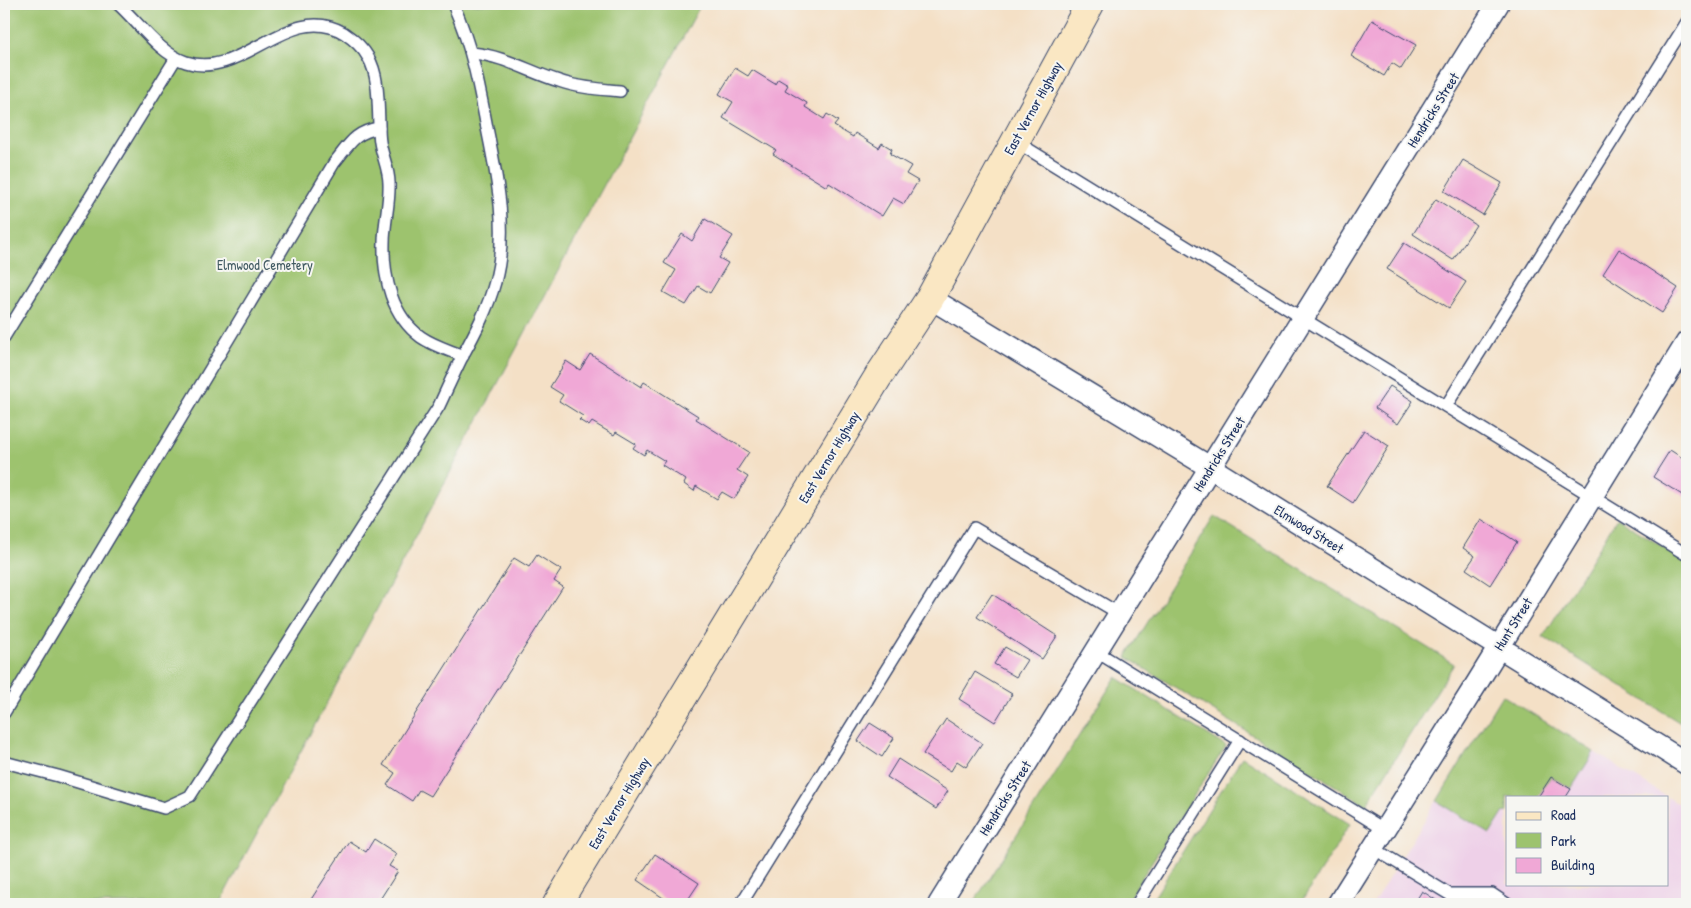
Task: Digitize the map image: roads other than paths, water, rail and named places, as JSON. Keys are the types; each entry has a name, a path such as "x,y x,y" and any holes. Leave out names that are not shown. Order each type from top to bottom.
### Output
{"street":[{"name":"East Vernor Highway","path":"557,904 875,382 930,298 1090,4"},
{"name":"Hendricks Street","path":"939,904 1498,4"},
{"name":"Elmwood Street","path":"930,298 1211,468 1687,764"},
{"name":"Hunt Street","path":"1338,904 1687,342"}],"lane":[{"path":"118,4 164,51 188,63 201,65 236,58 273,35 291,27 320,23 330,25 352,38 369,57 376,84 380,143 389,181 389,204 384,243 391,296 403,320 421,337 435,345 463,356"},
{"path":"4,762 164,808 190,796 439,406 489,302 502,248 492,154 472,53 453,4"},
{"path":"1446,406 1687,22"},
{"path":"472,53 507,60 560,82 588,88 620,91"},
{"path":"4,337 176,58"},
{"path":"4,713 334,163 353,140 366,130 379,128"},
{"path":"1015,141 1687,555"},
{"path":"740,904 974,528 1120,614"},
{"path":"1097,652 1385,830"},
{"path":"1137,904 1240,740"},
{"path":"1374,848 1450,894 1492,894 1508,904"}],"park label":[{"name":"Elmwood Cemetery","path":"265,265"}]}
